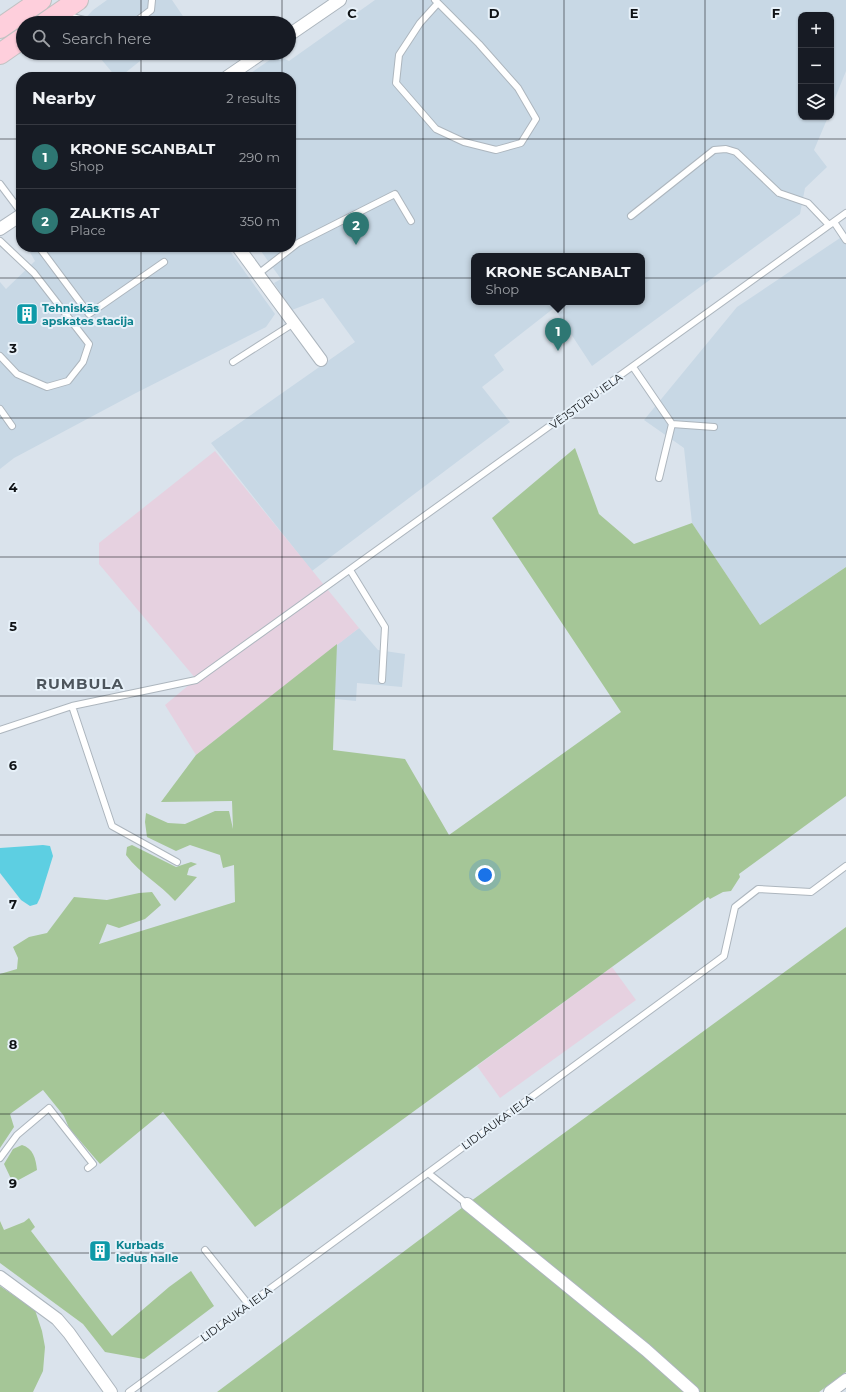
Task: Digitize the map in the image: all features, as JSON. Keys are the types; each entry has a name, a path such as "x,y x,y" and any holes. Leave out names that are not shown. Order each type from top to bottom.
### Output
{"highway":[{"path":"18,16 41,0"},
{"path":"55,16 78,0"},
{"path":"0,28 16,17"},
{"path":"0,54 16,43"}],"street":[{"path":"296,30 340,0"},
{"path":"234,72 252,60"},
{"path":"0,229 16,219"},
{"path":"242,252 321,360"},
{"path":"467,1204 646,1350 693,1392"},
{"path":"0,1277 57,1319 69,1333 111,1392"},
{"path":"830,1392 846,1380"}],"lane":[{"path":"143,16 151,10 152,0"},
{"path":"436,2 479,44 518,88 536,119 520,143 496,150 464,142 436,129 396,83 399,55 436,2"},
{"path":"631,216 714,150 726,149 736,152 782,195 808,203 832,224 846,240"},
{"path":"0,184 16,210"},
{"path":"296,245 396,194 411,221"},
{"name":"VĒJSTŪRU IELA","path":"0,730 72,706 196,680 846,213"},
{"path":"0,241 34,273 88,344 83,362 68,381 47,388 17,374 0,356"},
{"path":"43,252 90,314 164,262"},
{"path":"258,274 286,252"},
{"path":"233,362 294,323"},
{"path":"633,367 672,424 659,478"},
{"path":"0,409 12,426"},
{"path":"672,424 714,427"},
{"path":"350,570 385,627 382,680"},
{"path":"72,706 112,826 177,862"},
{"name":"LIDLAUKA IELA","path":"129,1392 724,956 735,907 758,889 811,892 846,866"},
{"path":"0,1158 17,1135 49,1108 93,1164 88,1168"},
{"path":"428,1173 467,1204"},
{"path":"205,1250 249,1304"}],"shaded area":[{"path":"107,0 172,0 183,16 87,16"},
{"path":"375,0 846,0 846,71 834,101 834,12 798,12 798,120 827,120 814,150 827,167 805,188 800,214 592,366 554,308 494,355 504,370 482,387 510,422 312,571 211,443 355,342 323,298 292,310 274,283 281,279 262,252 296,252 296,72 252,72 270,60 296,60 296,56"},
{"path":"102,60 141,60 126,72 112,72"},
{"path":"846,234 846,567 760,625 692,523 684,448 644,420 737,307"},
{"path":"30,252 231,252 275,314 266,327 134,394 14,458 0,469 0,282 6,289 35,261"},
{"path":"215,451 359,628 196,755 165,705 196,679 99,564 99,543"},
{"path":"359,628 378,650 405,654 402,687 357,683 356,701 326,698 304,670"},
{"path":"612,967 636,1000 500,1098 477,1066"}],"green space":[{"path":"575,448 599,514 634,544 692,523 760,625 846,567 846,796 739,874 740,877 731,891 723,892 710,899 708,897 255,1227 163,1112 100,1164 69,1128 64,1116 43,1090 10,1114 14,1127 0,1148 0,974 17,969 18,958 13,947 29,937 47,933 74,897 107,900 139,893 152,892 161,905 145,919 119,928 107,924 99,944 235,902 234,865 223,868 220,855 190,845 176,851 147,837 145,822 146,813 168,823 185,824 215,811 229,811 233,829 232,801 161,802 196,755 337,644 333,750 405,759 449,835 621,712 492,518"},
{"path":"132,845 176,867 191,862 197,864 189,868 187,875 197,877 175,901 137,868 126,855 127,847"},
{"path":"846,927 846,1372 819,1392 217,1392 467,1204"},
{"path":"22,1145 26,1146 33,1154 37,1170 13,1183 4,1164 13,1149"},
{"path":"29,1218 35,1227 31,1231 112,1336 169,1287 191,1271 214,1306 144,1359 105,1352 83,1324 0,1263 0,1221 4,1230 24,1222"},
{"path":"0,1286 35,1310 42,1331 45,1347 43,1371 33,1392 0,1392"}],"water":[{"path":"43,845 50,846 53,856 40,898 37,904 30,906 21,900 0,873 0,848"}],"place":[{"name":"ZALKTIS AT","path":"356,245"},
{"name":"Tehniskās apskates stacija","path":"27,314"},
{"name":"KRONE SCANBALT","path":"558,351"},
{"name":"Kurbads ledus halle","path":"100,1251"}],"district":[{"name":"RUMBULA","path":"80,684"}]}
